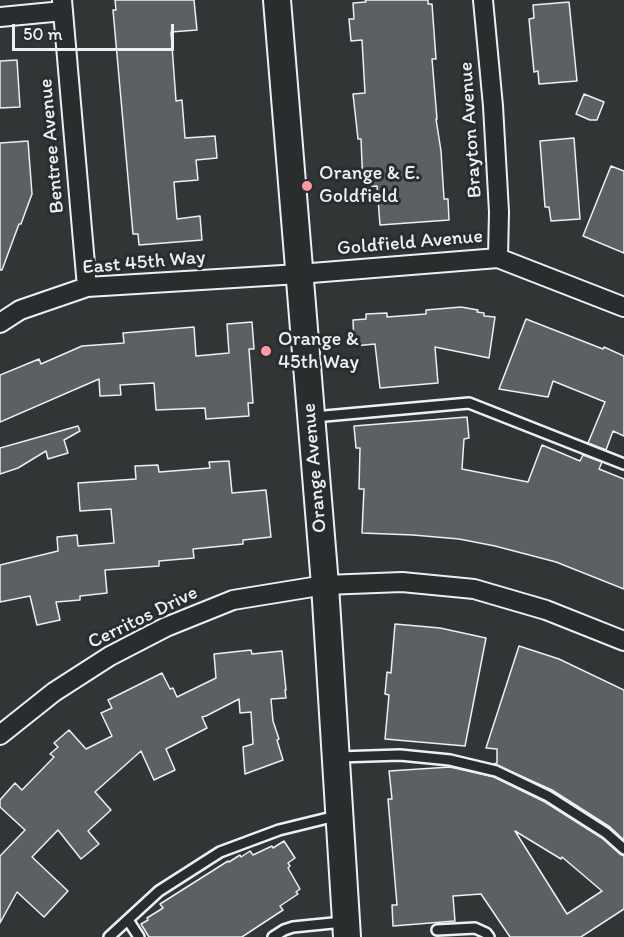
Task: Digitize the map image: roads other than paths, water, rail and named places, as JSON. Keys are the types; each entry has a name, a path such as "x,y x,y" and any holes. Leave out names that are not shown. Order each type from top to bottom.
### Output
{"street":[{"name":"Orange Avenue","path":"277,0 325,585 346,929"},
{"name":"Brayton Avenue","path":"483,0 493,106 499,212 498,258"},
{"path":"0,17 63,6"},
{"name":"Bentree Avenue","path":"63,6 87,287"},
{"name":"Goldfield Avenue","path":"299,274 498,258 624,307"},
{"name":"East 45th Way","path":"0,323 20,310 87,287 299,274"},
{"name":"Cerritos Drive","path":"0,735 54,692 110,656 166,627 233,600 325,585 402,582 474,589 546,610 624,641"}],"lane":[{"path":"311,417 469,403 624,464"},
{"path":"335,757 400,754 450,760 496,771 548,796 606,832 624,849"},
{"path":"110,937 159,891 220,852 279,830 338,815"},
{"path":"128,920 139,937"},
{"path":"273,937 293,927 346,929"},
{"path":"437,930 475,928 489,937"}],"place":[{"name":"Orange & E. Goldfield","path":"307,186"},
{"name":"Orange & 45th Way","path":"266,351"}]}
